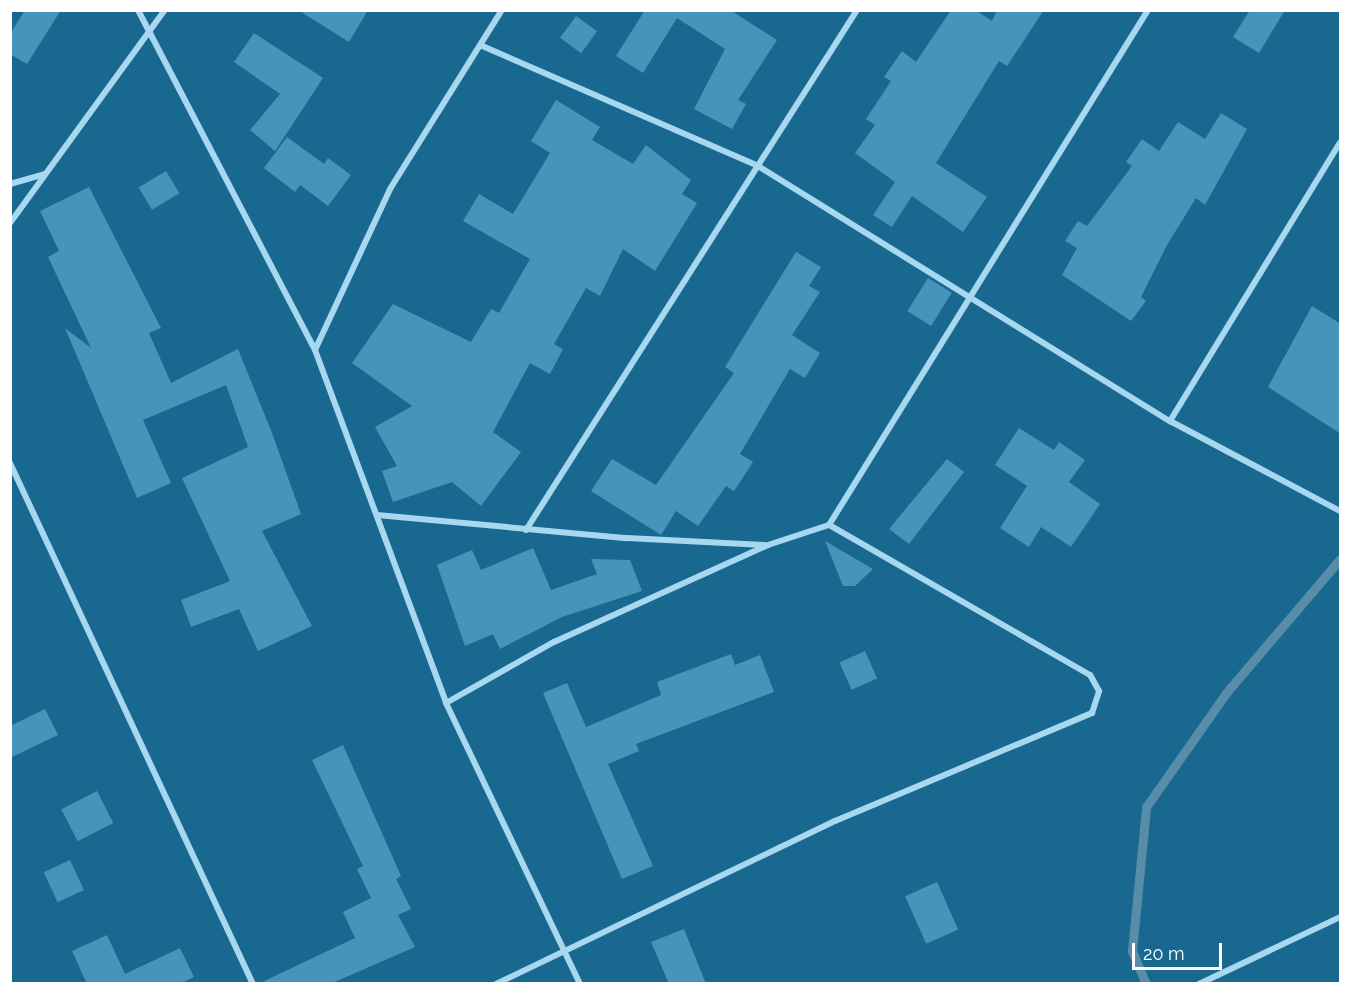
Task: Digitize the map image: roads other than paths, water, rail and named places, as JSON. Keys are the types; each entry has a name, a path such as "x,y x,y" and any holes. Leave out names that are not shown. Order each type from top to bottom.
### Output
{"street":[{"path":"138,10 315,350 446,703 580,984"},
{"path":"10,223 165,10"},
{"path":"315,350 390,189 502,10"},
{"path":"526,530 857,10"},
{"path":"446,703 554,642 768,545 829,525 975,296 1148,10"},
{"path":"480,45 758,166 975,296 1170,421 1341,511"},
{"path":"1170,421 1341,143"},
{"path":"10,184 46,174"},
{"path":"10,463 253,984"},
{"path":"377,515 526,530 768,545"},
{"path":"496,984 835,821 1092,713 1099,691 1090,675 829,525"},
{"path":"1199,984 1341,918"}],"waterway":[{"path":"1146,984 1132,951 1146,807 1226,693 1340,559"}]}
